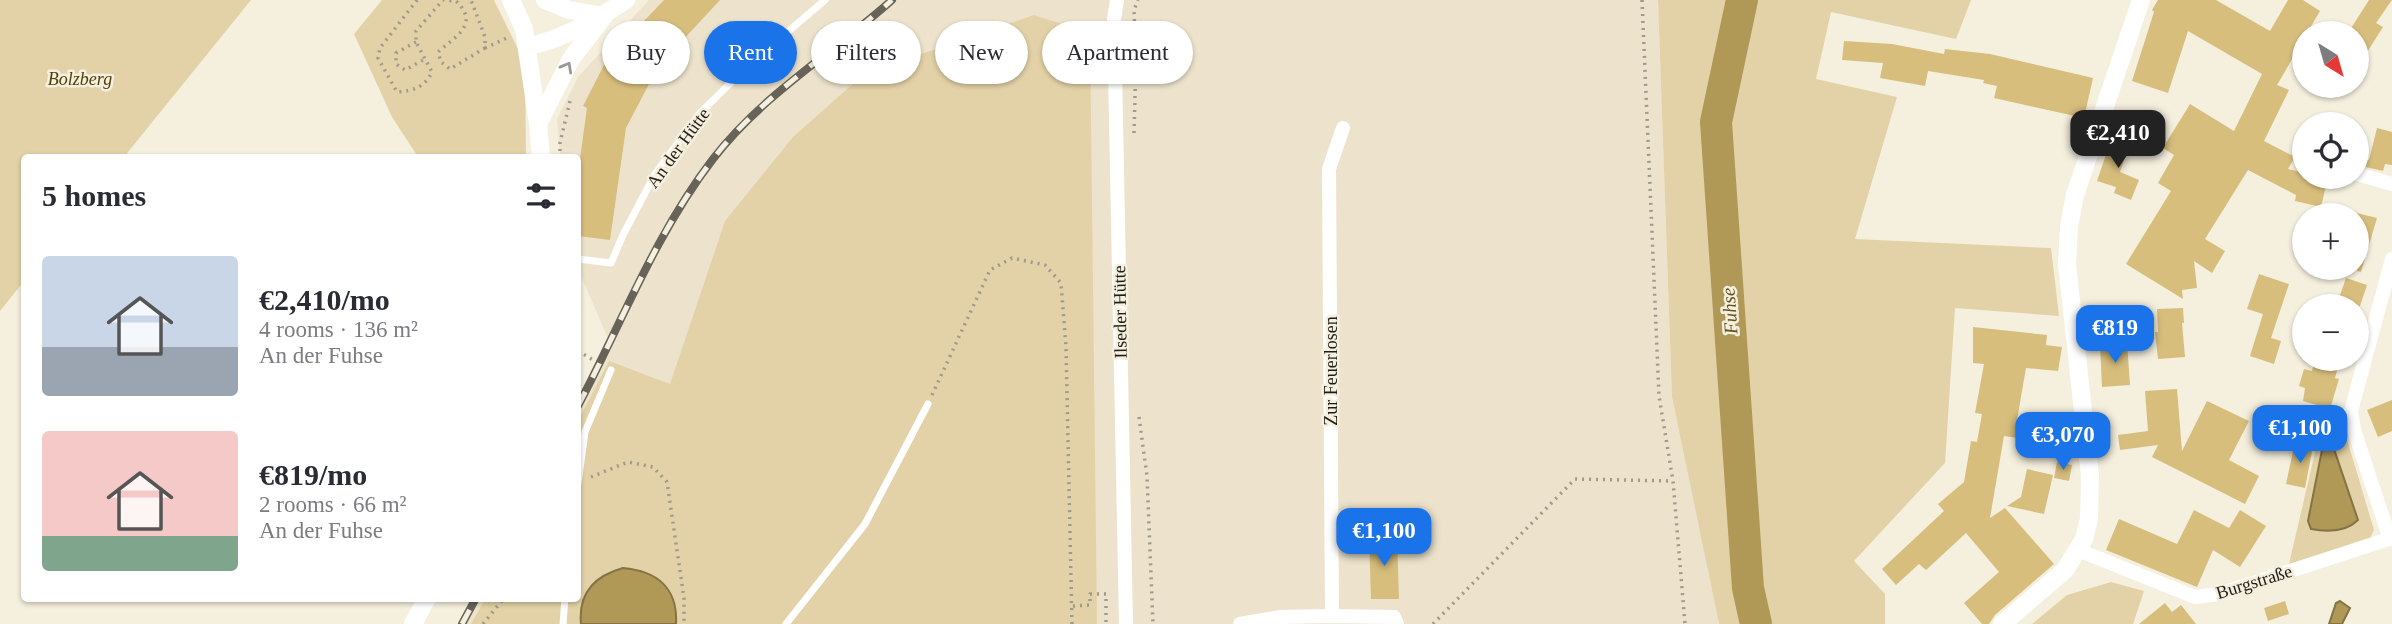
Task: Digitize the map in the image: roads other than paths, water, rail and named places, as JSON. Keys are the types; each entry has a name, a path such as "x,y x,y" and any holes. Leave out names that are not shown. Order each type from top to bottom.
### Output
{"street":[{"path":"511,0 525,38 541,154"},
{"path":"545,0 569,10 604,16"},
{"path":"525,38 548,42 604,16 626,0"},
{"name":"Ilseder Hütte","path":"1117,0 1114,19 1126,624"},
{"path":"2002,624 2065,570 2084,539 2089,519 2090,477 2067,264 2069,227 2075,195 2141,0"},
{"path":"538,124 571,59 604,16"},
{"name":"Zur Feuerlosen","path":"1332,616 1329,169 1343,128"},
{"path":"2369,177 2392,184"},
{"path":"2369,329 2392,259"},
{"path":"2358,371 2351,411 2354,430 2391,538"},
{"name":"Burgstraße","path":"2078,550 2195,597 2219,594 2391,538"},
{"path":"413,624 425,602"},
{"path":"1240,624 1280,617 1332,616 1394,617 1397,624"}],"lane":[{"name":"An der Hütte","path":"581,259 611,262 655,174 699,114 750,64 825,0"},
{"path":"581,461 585,432 611,370"},
{"path":"786,624 866,524 928,404"},
{"path":"563,624 565,602"}],"waterway":[{"name":"Fuhse","path":"1742,0 1716,122 1748,588 1756,624"}],"railway":[{"path":"581,400 657,248 674,217 713,159 753,115 892,0"},
{"path":"462,624 474,602"}],"park label":[{"name":"Bolzberg","path":"80,79"}]}
